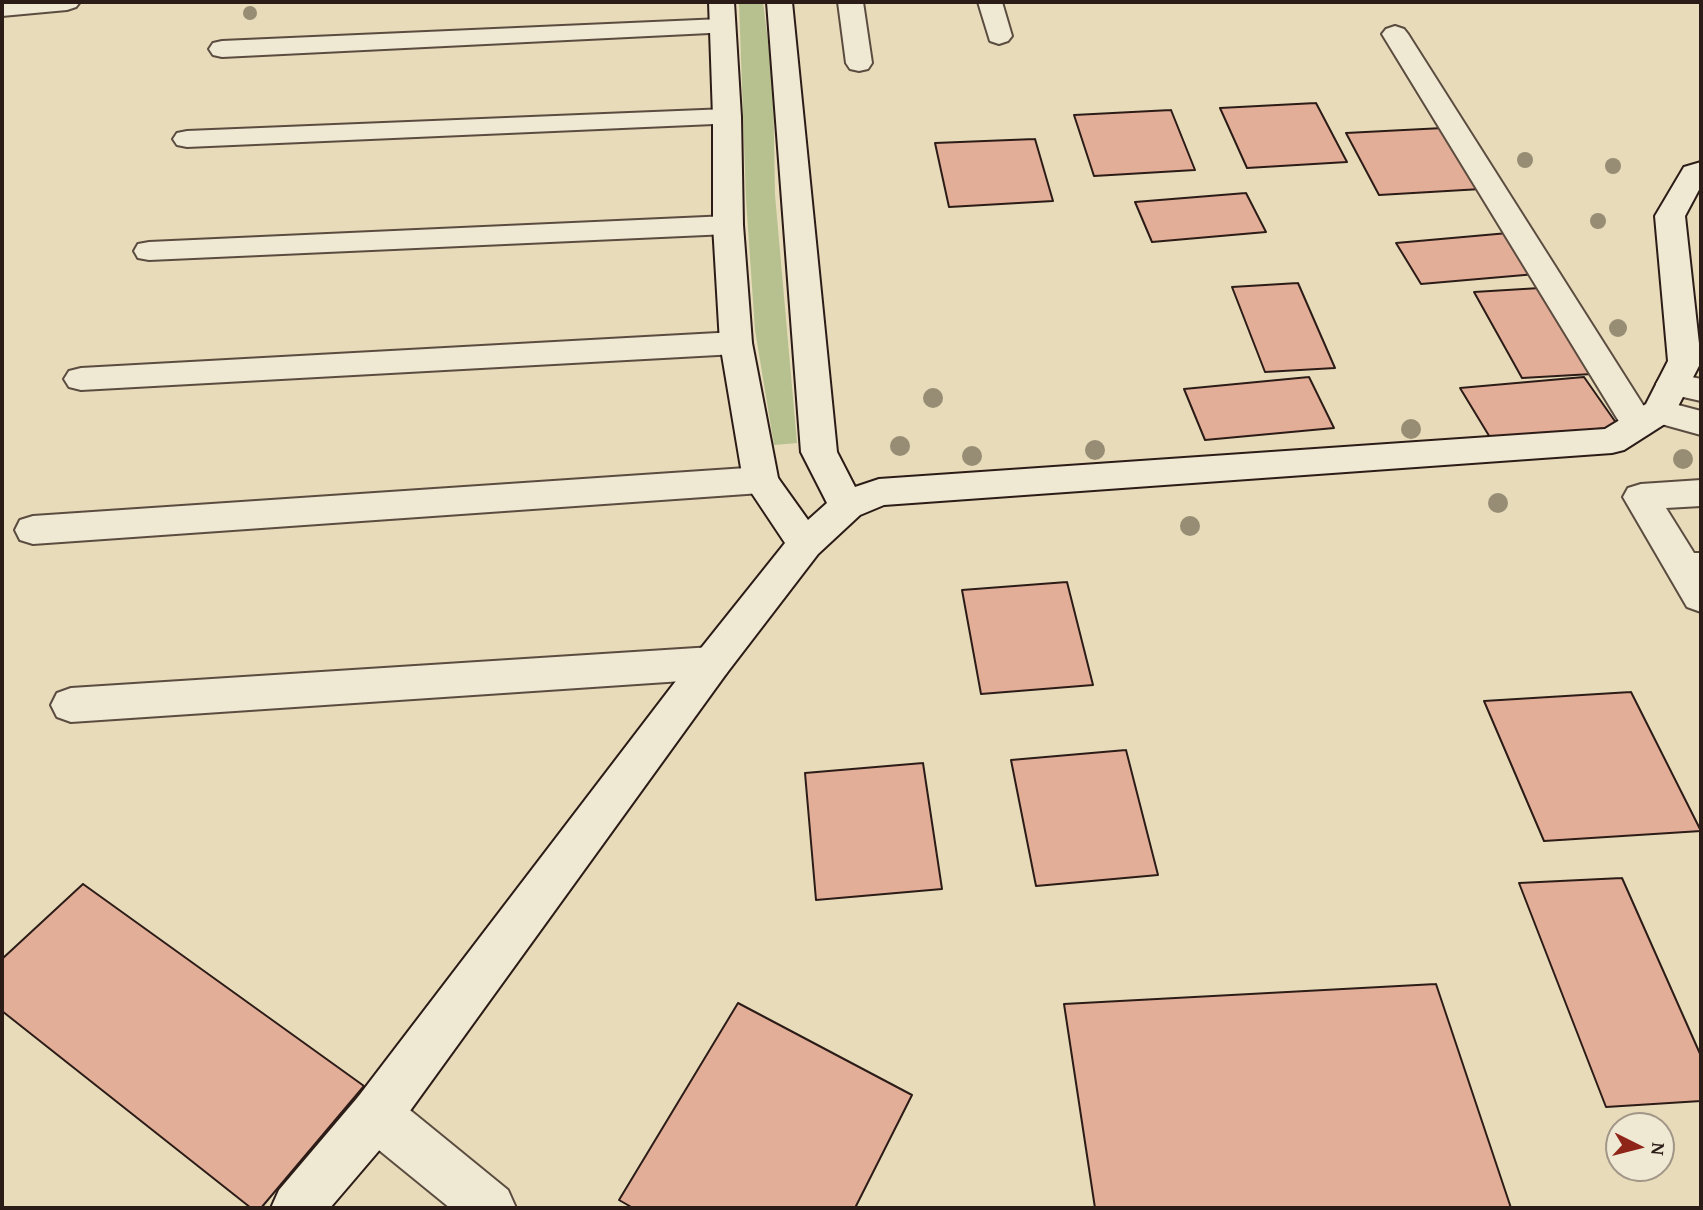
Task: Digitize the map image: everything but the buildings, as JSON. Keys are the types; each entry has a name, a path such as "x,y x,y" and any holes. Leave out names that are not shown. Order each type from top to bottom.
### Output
{"street":[{"path":"18,5 67,2"},
{"path":"779,2 819,452 847,506"},
{"path":"850,2 859,63"},
{"path":"990,2 999,36"},
{"path":"222,49 721,15 727,117 728,225 736,343 761,480 805,544"},
{"path":"1395,34 1668,403 1701,423"},
{"path":"187,139 727,117"},
{"path":"297,1208 376,1115 712,663 805,544 847,506 879,492 1612,441 1668,403 1685,361 1670,216 1694,173 1701,170"},
{"path":"149,251 728,225"},
{"path":"81,379 736,343"},
{"path":"33,530 761,480"},
{"path":"1695,578 1641,496 1701,493"},
{"path":"71,705 712,663"},
{"path":"376,1115 491,1208"}],"green space":[{"path":"739,2 763,2 773,81 775,195 797,443 774,445 755,330 746,199"}]}
